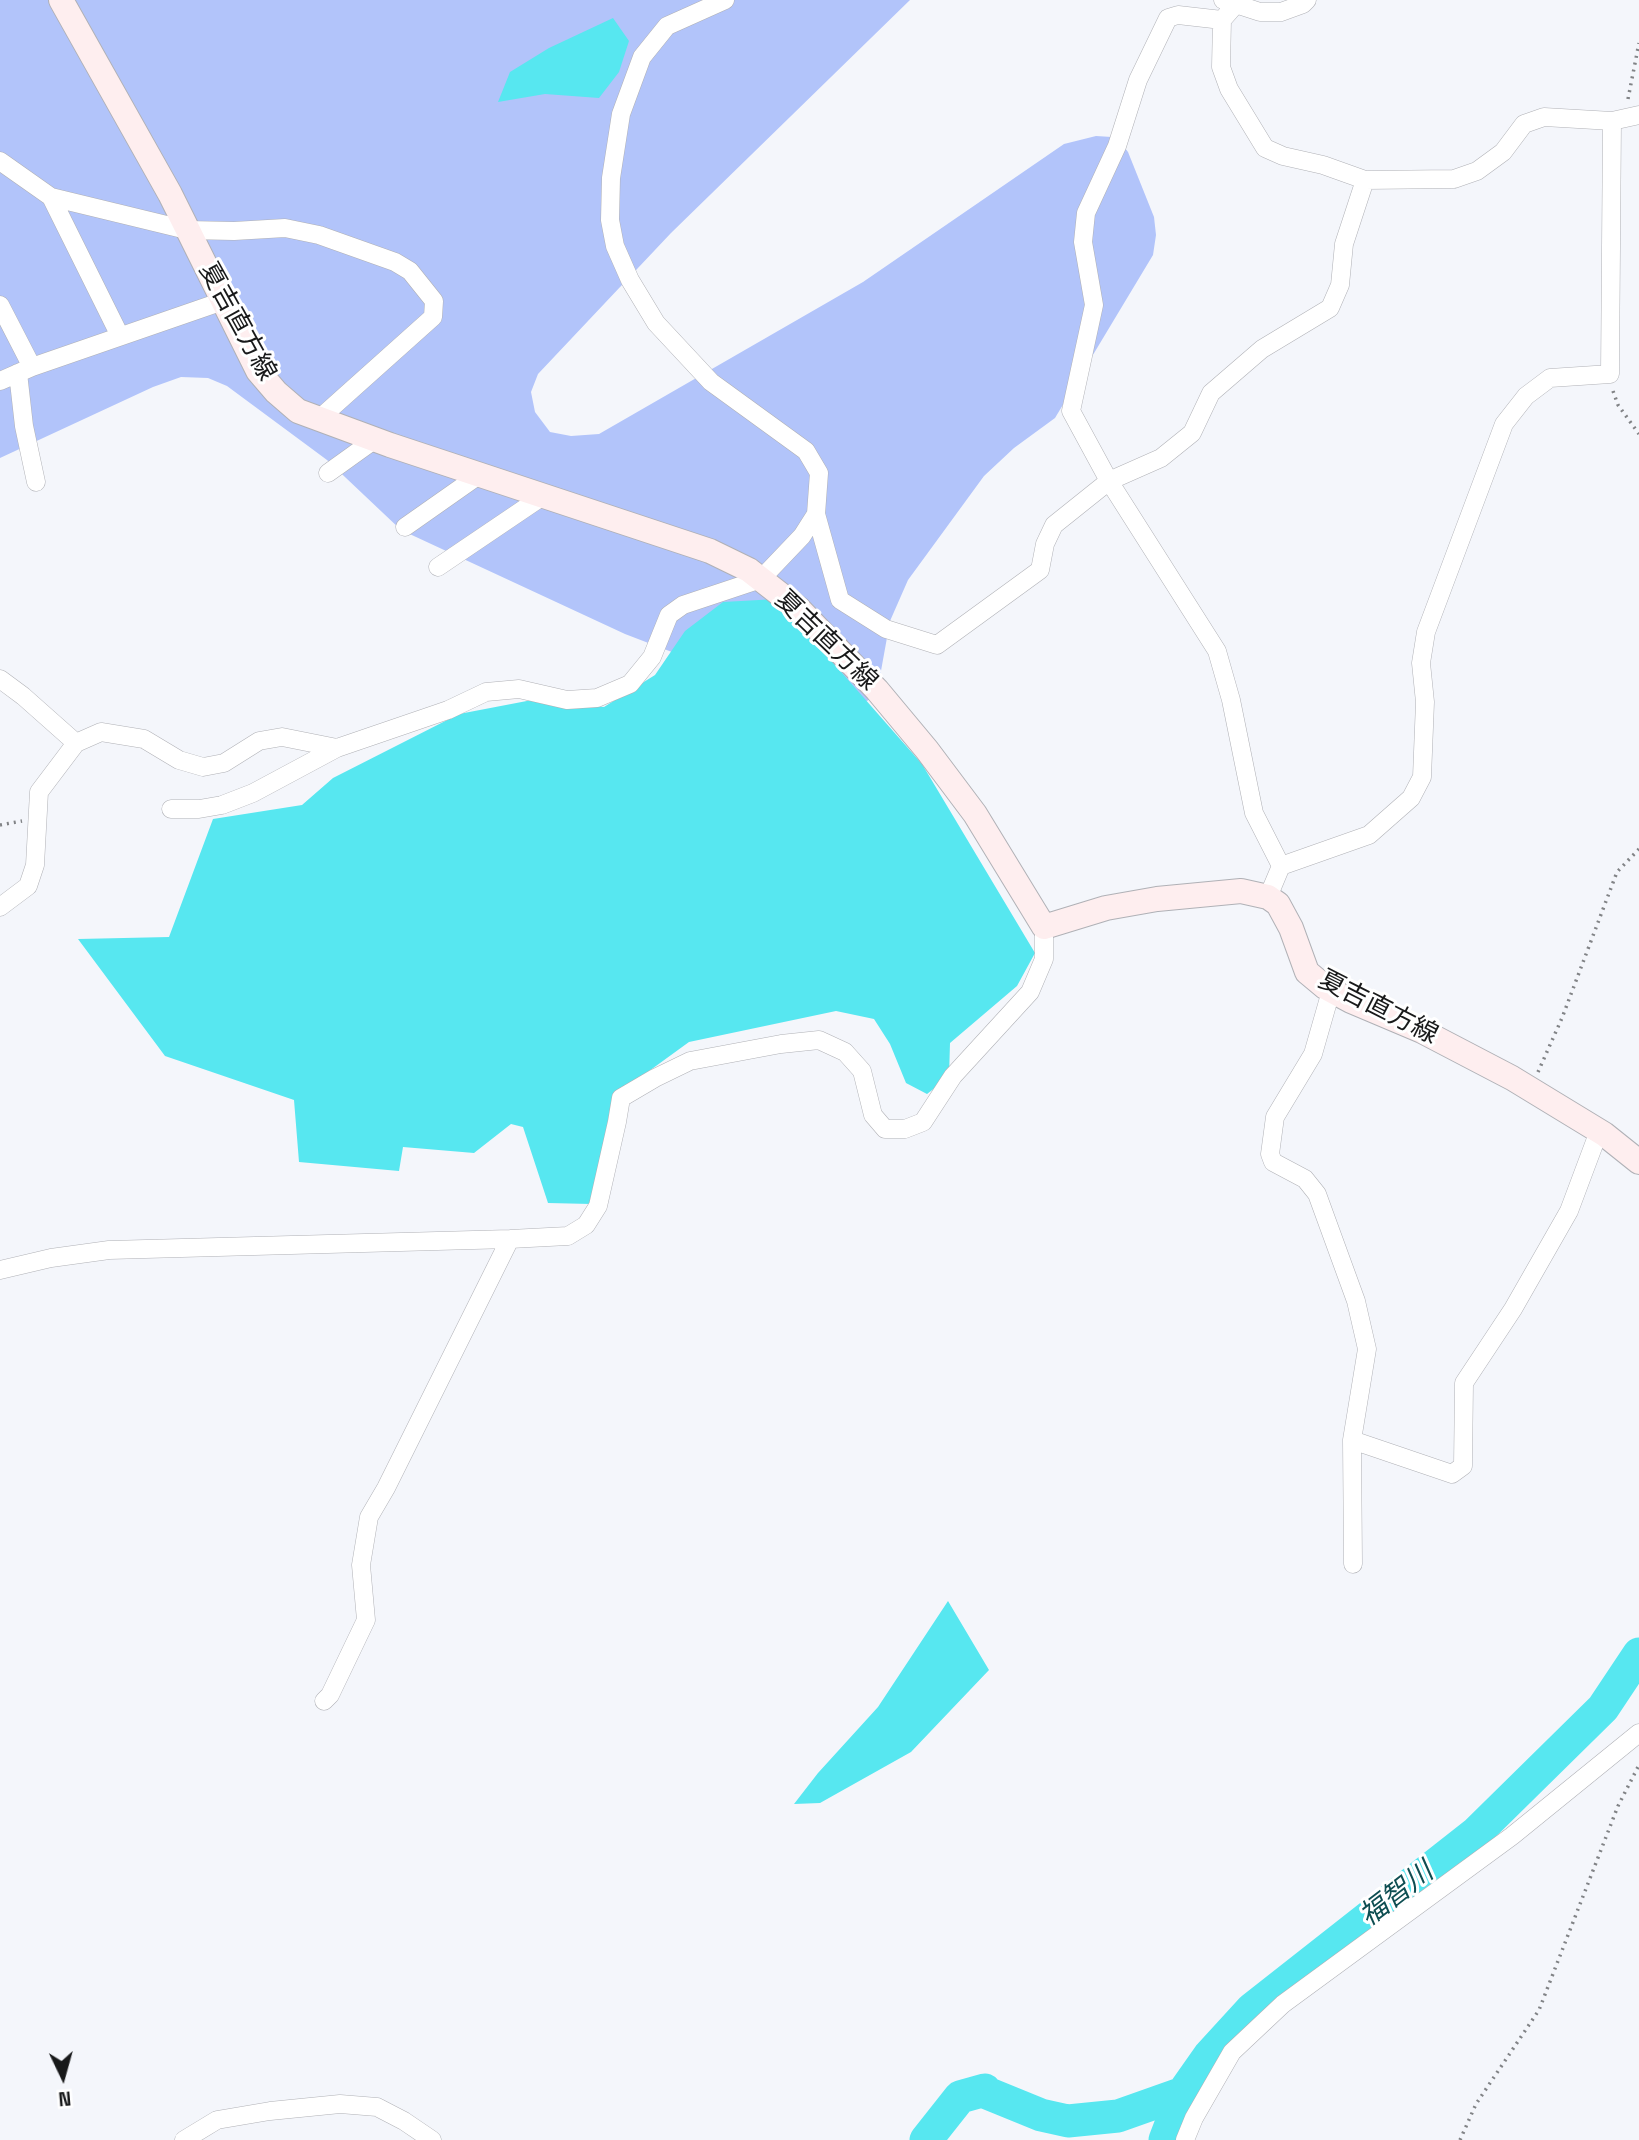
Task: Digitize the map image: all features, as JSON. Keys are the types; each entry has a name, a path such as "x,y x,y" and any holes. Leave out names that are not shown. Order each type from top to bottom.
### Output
{"main road":[{"name":"夏吉直方線","path":"61,0 163,182 258,371 276,392 298,411 374,440 710,551 749,570 799,609 877,690 927,750 975,814 1044,927"},
{"path":"1044,927 1106,908 1157,899 1241,891 1268,897"},
{"name":"夏吉直方線","path":"1268,897 1278,904 1291,928 1307,972 1331,991 1422,1031 1530,1090 1599,1131 1639,1162"}],"street":[{"path":"725,0 667,26 642,57 621,114 611,178 610,220 615,246 630,280 656,323 711,382 806,451 819,473 816,514 841,600 886,629 937,645 1040,570 1045,544 1054,525 1109,481 1161,458 1192,433 1211,393 1262,349 1330,308 1340,285 1344,244 1365,180"},
{"path":"1268,897 1281,866 1369,835 1411,798 1422,777 1425,702 1421,663 1426,632 1504,424 1526,396 1550,379 1610,373 1625,118 1544,117 1524,124 1503,152 1477,171 1454,179 1365,180 1323,165 1283,156 1265,148 1229,89 1221,67 1222,20 1229,2 1260,12 1281,12 1307,0"},
{"path":"1222,20 1178,15 1168,18 1138,80 1117,146 1086,214 1083,242 1094,304 1071,411 1109,481 1217,652 1231,700 1254,813 1281,866"},
{"path":"0,161 51,197 187,230 285,228 320,235 395,262 410,271 434,301 433,317 319,419"},
{"path":"51,197 120,336"},
{"path":"0,381 223,301"},
{"path":"0,305 25,370 24,426 36,482"},
{"path":"328,473 374,440"},
{"path":"405,527 480,475"},
{"path":"438,567 543,496"},
{"path":"171,809 199,809 222,805 253,793 337,748 448,710 486,692 519,689 567,700 597,698 630,684 652,657 669,615 683,606 761,579 802,536 816,514"},
{"path":"4,685 76,743"},
{"path":"0,907 28,886 35,865 39,792 76,743 102,732 144,739 179,760 203,767 224,763 259,741 282,737 337,748"},
{"path":"0,1270 51,1258 122,1249 568,1236 586,1225 598,1206 621,1098 690,1060 781,1044 819,1040 845,1052 862,1071 873,1115 885,1129 905,1129 923,1122 953,1076 1030,992 1044,959 1044,927"},
{"path":"1331,991 1313,1054 1275,1117 1269,1154 1273,1162 1305,1179 1317,1194 1356,1301 1367,1349 1352,1440 1353,1564"},
{"path":"1352,1440 1452,1474 1464,1466 1464,1382 1513,1309 1569,1211 1599,1131"},
{"path":"324,1701 330,1695 366,1620 361,1565 369,1517 510,1239"},
{"path":"1185,2140 1194,2118 1232,2052 1283,2004 1512,1836 1639,1733"},
{"path":"184,2140 218,2120 270,2111 340,2104 377,2107 432,2140"}],"path":[{"path":"1625,118 1639,43"},
{"path":"1610,373 1618,405 1639,434"},
{"path":"1530,1090 1562,1018 1617,872 1639,849"},
{"path":"1460,2140 1476,2104 1539,2010 1618,1806 1639,1765"}],"shaded area":[{"path":"0,0 910,0 671,233 538,374 531,392 535,412 550,432 571,436 599,434 863,282 1064,144 1096,136 1119,140 1128,152 1154,217 1156,235 1153,255 1055,418 1014,448 984,476 908,580 890,621 877,693 862,705 763,687 625,634 401,530 327,460 227,386 208,378 181,377 153,387 0,458"},
{"path":"613,18 629,41 619,72 599,98 545,94 498,102 510,72 549,48"},
{"path":"777,599 922,764 1035,953 1017,986 950,1043 949,1077 927,1094 906,1083 890,1044 874,1019 836,1011 689,1042 616,1095 591,1204 548,1203 523,1127 511,1124 474,1153 403,1147 399,1171 299,1162 294,1100 165,1056 78,939 169,937 213,819 302,805 333,778 459,714 532,700 604,707 655,675 685,631 723,602"},
{"path":"948,1601 989,1670 911,1752 820,1803 794,1804 818,1773 878,1707"}],"waterway":[{"name":"福智川","path":"1165,2140 1183,2093 1209,2056 1252,2009 1476,1833 1603,1708 1639,1654"},
{"path":"926,2140 960,2097 985,2090 1041,2115 1068,2121 1118,2116 1183,2093"}]}
